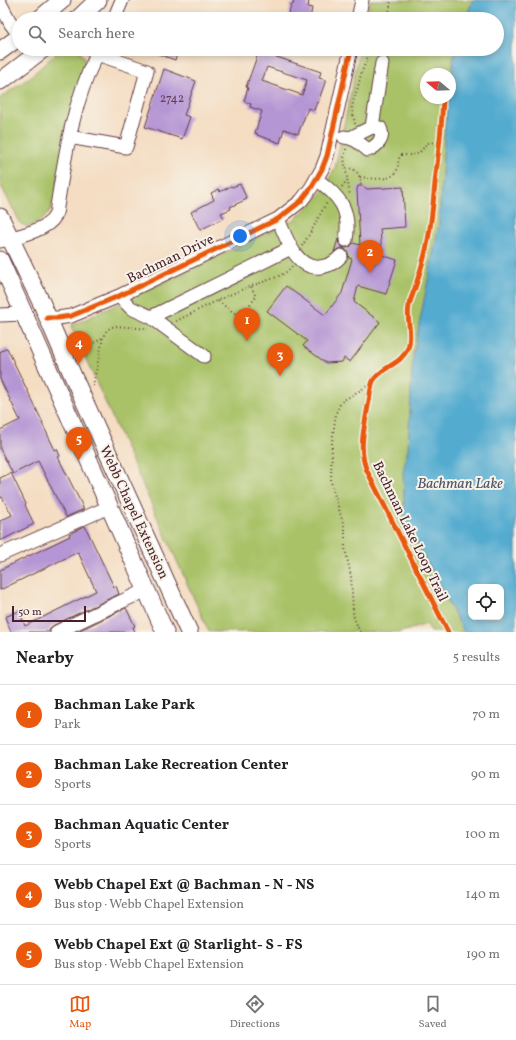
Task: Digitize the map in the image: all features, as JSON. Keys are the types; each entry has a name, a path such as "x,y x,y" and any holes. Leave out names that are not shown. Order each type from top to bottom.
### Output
{"main road":[{"path":"48,12 62,0"},
{"path":"85,12 98,0"},
{"path":"0,51 12,42"},
{"path":"0,81 12,74 34,56"},
{"name":"Webb Chapel Extension","path":"0,217 5,240 48,318 72,376 189,632"},
{"name":"Webb Chapel Extension","path":"0,260 165,632"},
{"path":"24,314 48,318"},
{"path":"109,507 129,499"}],"street":[{"path":"117,12 122,0"},
{"path":"359,12 362,0"},
{"path":"0,3 12,26"},
{"path":"5,240 26,234 47,225 54,217 69,137 78,102 94,56"},
{"path":"69,137 126,147 147,71 109,56"},
{"name":"Bachman Drive","path":"48,318 71,316 119,296 278,219 301,201 316,180 327,156 349,56"},
{"path":"372,127 382,63"},
{"path":"332,136 350,138 357,141 368,150 374,147 381,139 380,128 372,127 350,138"},
{"path":"316,180 326,187 341,202 348,231 346,240"},
{"path":"278,219 291,248 301,261 317,268 327,266 335,262 341,256"},
{"path":"151,317 291,248"},
{"path":"119,296 131,308 151,317 204,356"},
{"path":"0,315 24,314"},
{"path":"0,555 109,507"},
{"path":"57,632 146,590"}],"path":[{"path":"389,12 392,0"},
{"path":"348,180 345,153 355,123 352,108 361,74 368,56"},
{"path":"439,149 440,134"},
{"path":"360,177 382,179 388,177 397,172 399,157 401,155 416,155 426,143 440,142"},
{"path":"346,168 348,167 353,170 360,177 361,185"},
{"path":"240,317 256,297 251,286"},
{"path":"218,301 252,326"},
{"path":"72,350 97,342 103,337"},
{"path":"360,632 354,618 351,576 345,548 345,529 331,481 332,442 336,413 340,404 372,383 376,377"},
{"path":"371,391 372,383"}],"green space":[{"path":"370,0 473,0 468,12 367,12"},
{"path":"53,56 84,57 85,66 51,209 43,219 29,227 21,224 0,184 0,98 29,78"},
{"path":"359,56 454,56 453,68 420,68 420,104 448,104 445,124 439,224 413,356 408,449 403,473 405,520 464,632 431,632 427,624 401,632 209,632 71,326 294,220 321,194 335,168"}],"water":[{"name":"Bachman Lake","path":"473,0 516,0 516,632 464,632 405,520 403,472 408,449 413,356 439,224 445,124 448,104 456,104 456,68 453,68 454,56 504,56 504,12 468,12"}],"building":[{"path":"294,0 309,0 308,7 312,8 311,12 289,12 291,4 293,5"},
{"path":"164,56 176,56 175,60"},
{"path":"257,56 274,56 321,72 319,78 326,80 314,110 308,108 298,134 284,129 280,143 255,133 262,111 250,107 251,104 244,101 248,88 246,87","holes":["267,67 307,80 302,95 262,81"]},
{"path":"164,69 196,81 184,115 190,117 182,139 145,127"},
{"path":"240,184 247,199 230,207 231,209 221,213 224,218 200,230 191,212 214,200 211,193 219,189 220,192 231,186"},
{"path":"358,186 363,186 367,189 403,187 405,227 380,229 382,255 397,260 386,294 358,286 354,302 380,322 350,362 344,358 342,362 326,363 303,346 307,341 267,311 286,286 325,315 342,293 352,259 349,258 348,253 343,248 334,252 338,239 339,244 345,248 350,247 353,243 360,245"},
{"path":"7,348 55,450 57,449 60,456 58,457 84,509 66,517 38,461 13,474 0,449 0,430 20,420 0,379 0,352"},
{"path":"11,473 34,524 0,541 0,521 12,515 2,497 0,498 0,478"},
{"path":"85,526 114,587 116,586 119,594 54,625 50,628 49,632 11,632 5,617 19,611 25,626 96,591 78,552 0,590 0,570 70,536 69,534"},
{"path":"126,608 135,626 133,627 135,632 76,632"}],"cycle path":[{"path":"47,318 71,316 119,296 278,219 301,201 311,188 322,169 327,156 349,56"},
{"name":"Bachman Lake Loop Trail","path":"443,104 433,209 429,233 424,260 408,311 410,332 408,348 401,358 377,376 373,381 362,447 364,463 367,471 448,632"}],"place":[{"name":"Bachman Lake Recreation Center","path":"370,273"},
{"name":"Bachman Lake Park","path":"247,341"},
{"name":"Webb Chapel Ext @ Bachman - N - NS","path":"79,364"},
{"name":"Bachman Aquatic Center","path":"280,376"},
{"name":"Webb Chapel Ext @ Starlight- S - FS","path":"79,460"}]}
